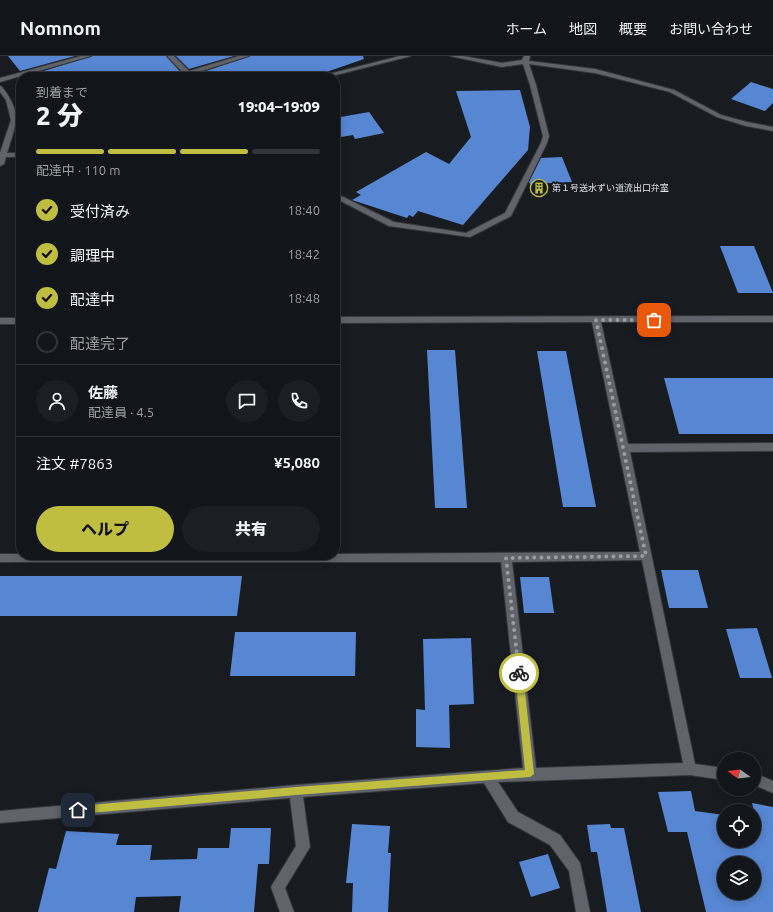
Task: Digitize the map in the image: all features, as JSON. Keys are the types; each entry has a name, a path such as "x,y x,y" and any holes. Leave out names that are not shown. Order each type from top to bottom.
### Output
{"street":[{"path":"29,72 88,56"},
{"path":"170,56 186,72"},
{"path":"198,72 246,56"},
{"path":"340,72 408,56"},
{"path":"453,56 502,65 526,59 595,71 672,91 719,116 746,124 773,129"},
{"path":"340,198 392,224 467,235 508,214 544,143 546,136 526,59"},
{"path":"0,80 16,76"},
{"path":"0,88 10,100 14,120 0,164"},
{"path":"2,155 16,155"},
{"path":"340,320 773,319"},
{"path":"596,320 690,769"},
{"path":"0,321 16,321"},
{"path":"624,448 773,447"},
{"path":"340,558 646,556"},
{"path":"0,558 16,558"},
{"path":"506,558 530,774"},
{"path":"0,817 487,776 690,769 717,773"},
{"path":"487,776 513,817 555,840 575,868 583,912"},
{"path":"761,782 773,787"},
{"path":"286,912 278,888 303,847 296,791"}],"building":[{"path":"8,56 75,56 20,71"},
{"path":"92,56 166,56 180,72 40,72"},
{"path":"176,56 234,56 189,69"},
{"path":"250,56 363,56 364,59 326,72 203,72"},
{"path":"751,82 773,89 773,103 765,111 731,99"},
{"path":"520,90 530,127 528,150 463,225 418,211 413,217 409,215 407,218 352,200 361,195 356,192 426,152 449,164 471,137 456,91"},
{"path":"369,112 384,133 355,139 353,135 340,137 340,117"},
{"path":"562,157 572,182 530,184 529,182 541,158"},
{"path":"720,246 754,246 773,293 738,293"},
{"path":"427,350 455,350 467,508 435,508"},
{"path":"537,351 566,351 596,507 563,507"},
{"path":"664,378 773,378 773,434 679,434"},
{"path":"661,570 698,570 708,608 669,608"},
{"path":"0,576 242,576 237,616 0,616"},
{"path":"520,577 549,577 554,613 524,613"},
{"path":"757,628 772,678 740,678 726,629"},
{"path":"235,632 356,632 355,676 230,676"},
{"path":"471,638 474,704 449,705 450,748 416,747 416,709 425,710 423,639"},
{"path":"691,791 695,811 717,814 717,848 761,848 761,805 773,807 773,912 706,912 687,832 668,832 658,792"},
{"path":"352,824 390,826 388,853 391,853 388,912 352,912 353,883 346,883"},
{"path":"610,824 611,828 624,828 641,912 607,912 597,852 591,852 587,825"},
{"path":"231,828 271,828 269,864 258,864 254,912 179,912 181,896 136,897 134,912 38,912 49,868 56,869 66,831 119,834 116,845 152,845 150,860 197,859 198,848 229,848"},
{"path":"548,854 560,888 531,897 519,862"}],"way so far":[{"path":"519,673 506,558 646,556 596,320 654,320"}],"place":[{"name":"第１号送水ずい道流出口弁室","path":"539,188"}],"route":[{"path":"78,810 296,791 530,774 519,673"}]}
